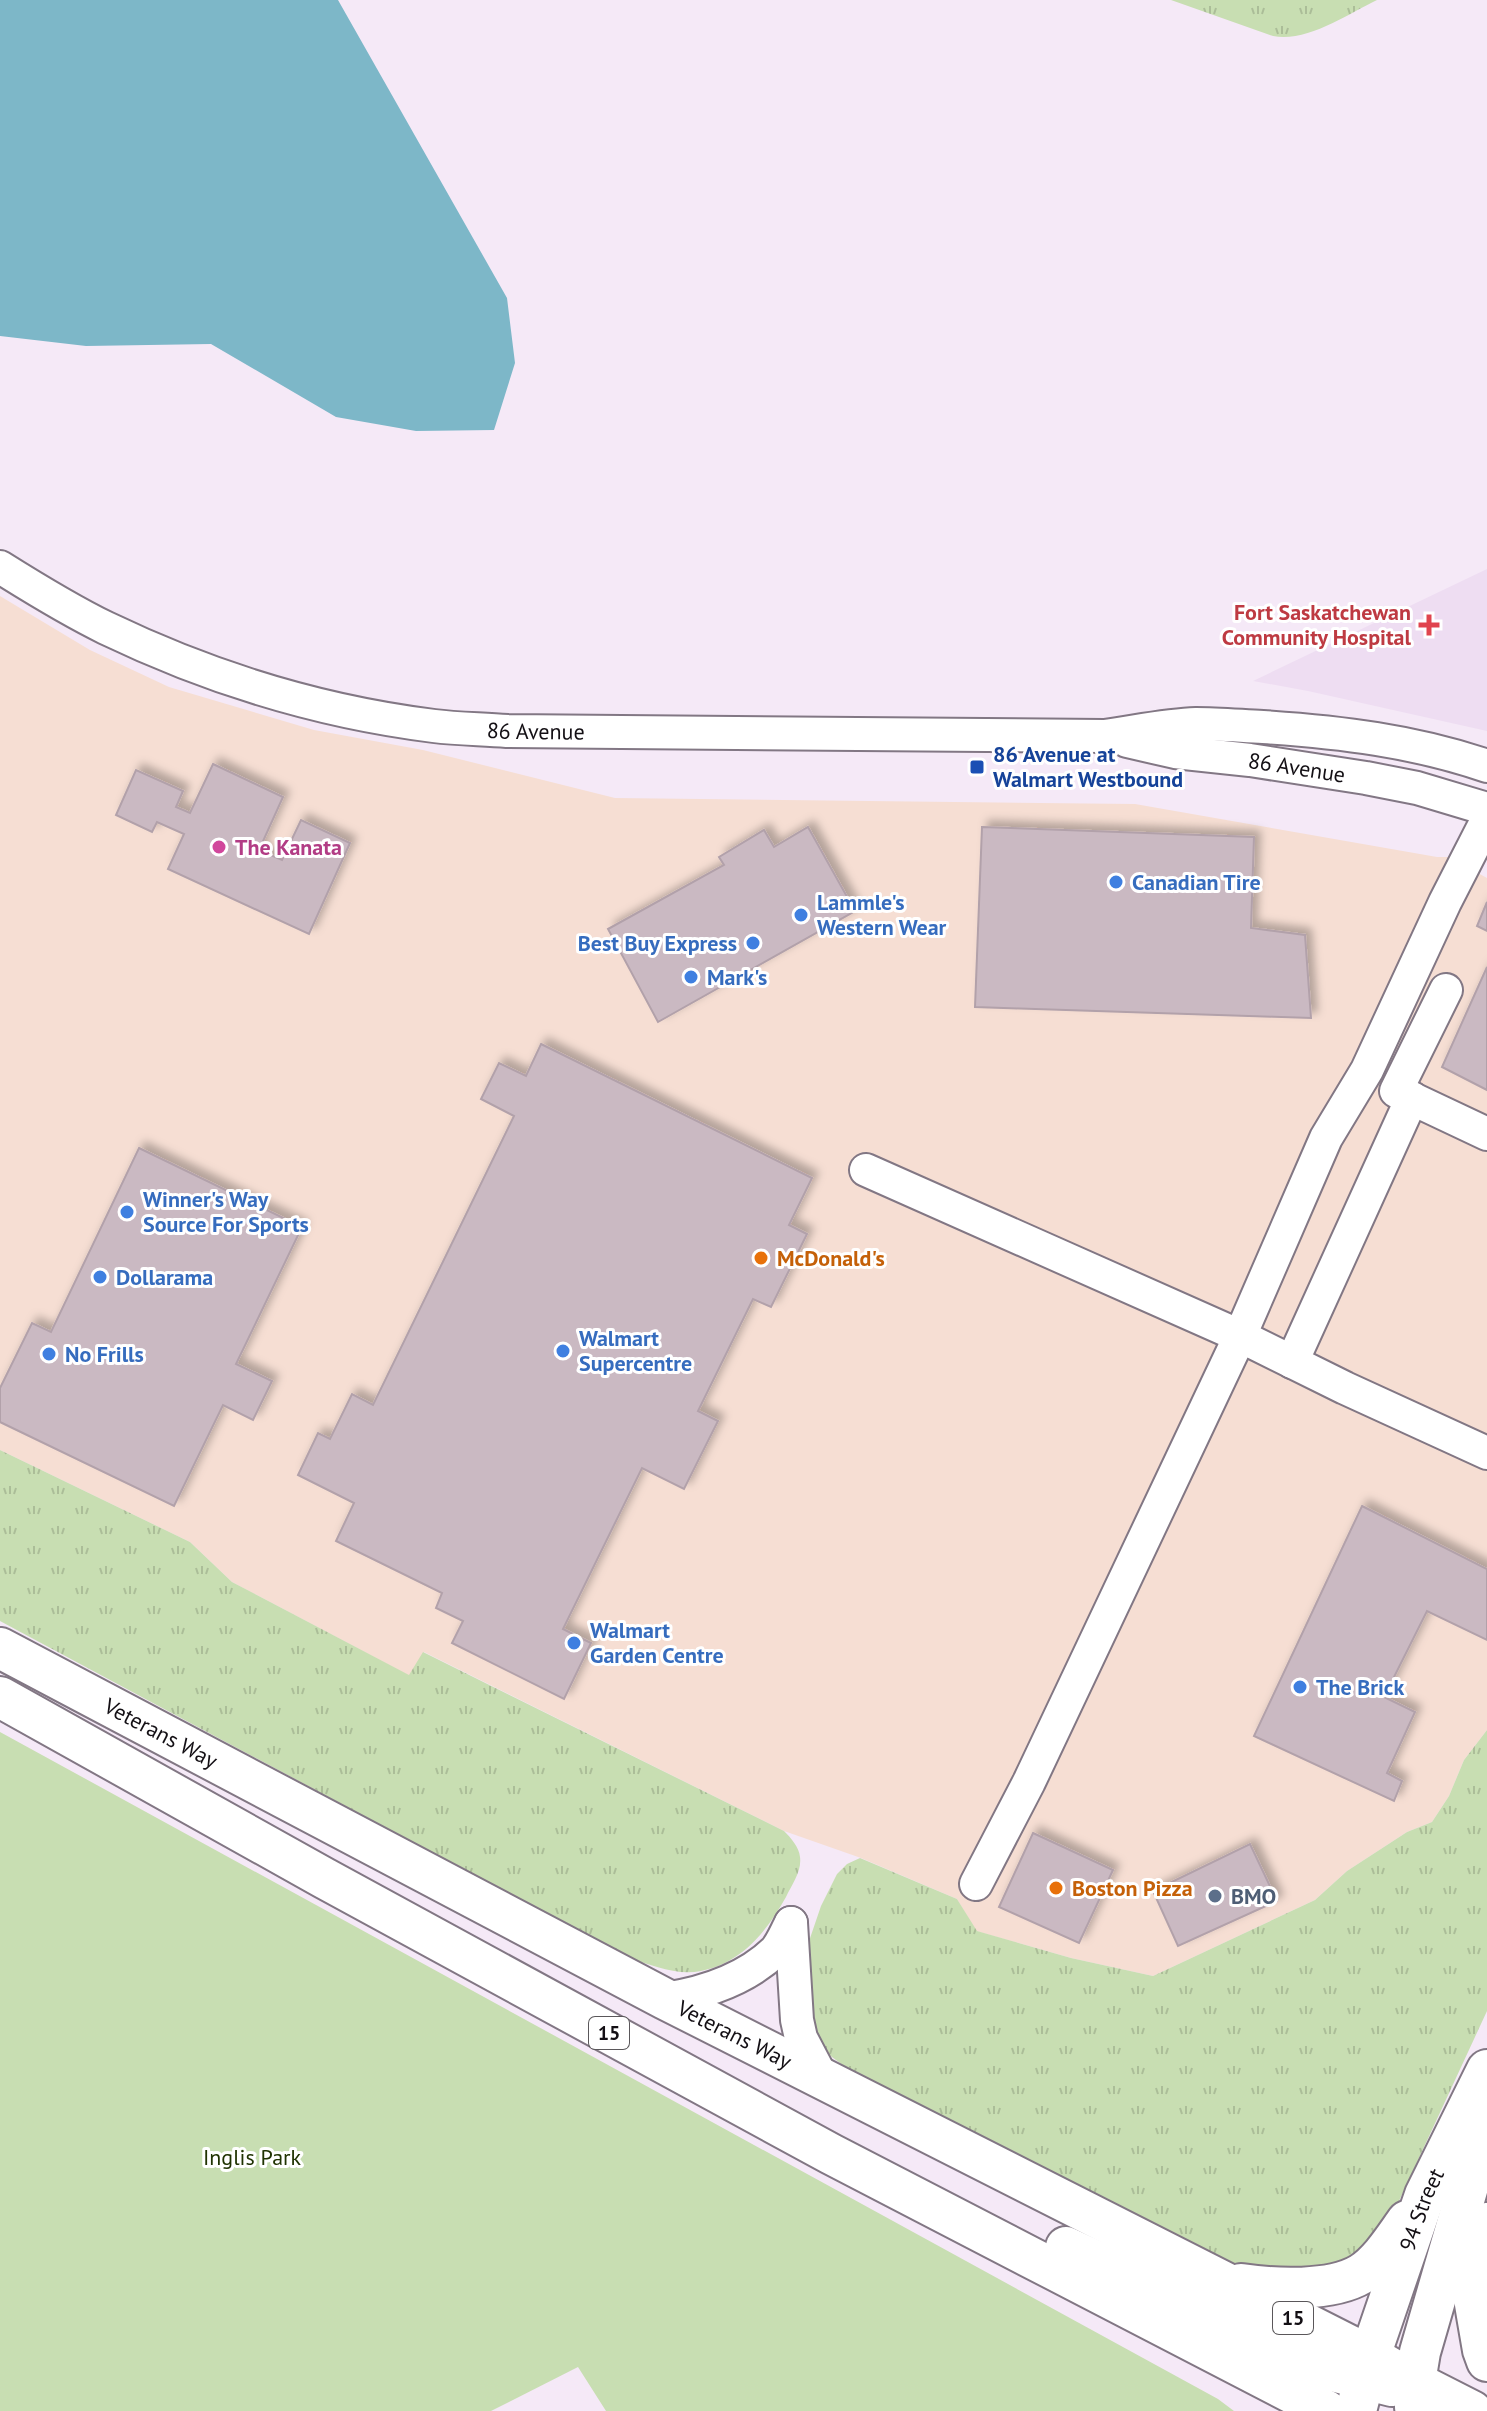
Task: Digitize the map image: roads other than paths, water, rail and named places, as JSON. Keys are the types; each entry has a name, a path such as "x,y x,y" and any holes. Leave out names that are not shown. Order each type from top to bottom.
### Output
{"main road":[{"name":"Veterans Way","path":"0,1648 665,1999 1217,2280 1396,2393 1472,2411"},
{"name":"Veterans Way","path":"0,1697 831,2154 1327,2411"},
{"name":"94 Street","path":"1396,2393 1425,2195 1487,2070"},
{"path":"1396,2393 1420,2352 1487,2121"},
{"path":"831,2154 877,2159 1329,2370 1396,2393"},
{"path":"1217,2280 1273,2289 1329,2285 1360,2274 1386,2250 1425,2195"},
{"path":"1396,2393 1470,2275 1487,2223"},
{"path":"1470,2275 1487,2361"},
{"path":"1225,2359 1263,2411"}],"street":[{"name":"86 Avenue","path":"0,567 107,628 178,659 247,684 313,702 437,726 507,731 1104,736 1194,724 1325,731 1436,751 1487,766"},
{"name":"86 Avenue","path":"1104,736 1175,752 1208,754 1366,778 1417,788 1487,809"},
{"path":"976,1884 1029,1782 1240,1336 1326,1138 1367,1070 1487,820"},
{"path":"1292,1362 1446,990"},
{"path":"1367,1070 1404,1094 1487,1134"},
{"path":"866,1170 1240,1336 1487,1453"},
{"path":"665,1999 712,1988 751,1968 776,1949 791,1923 797,2020 801,2038 823,2080"}],"water":[{"path":"0,0 338,0 507,298 515,363 494,430 416,431 336,417 211,344 86,346 0,336"}],"place":[{"name":"Fort Saskatchewan Community Hospital","path":"1429,625"},
{"name":"86 Avenue at Walmart Westbound","path":"977,767"},
{"name":"The Kanata","path":"219,847"},
{"name":"Canadian Tire","path":"1116,882"},
{"name":"Lammle's Western Wear","path":"801,915"},
{"name":"Best Buy Express","path":"753,943"},
{"name":"Mark's","path":"691,977"},
{"name":"Winner's Way Source For Sports","path":"127,1212"},
{"name":"McDonald's","path":"761,1258"},
{"name":"Dollarama","path":"100,1277"},
{"name":"Walmart Supercentre","path":"563,1351"},
{"name":"No Frills","path":"49,1354"},
{"name":"Walmart Garden Centre","path":"574,1643"},
{"name":"The Brick","path":"1300,1687"},
{"name":"Boston Pizza","path":"1056,1888"},
{"name":"BMO","path":"1215,1896"}],"park label":[{"name":"Inglis Park","path":"252,2157"}]}
